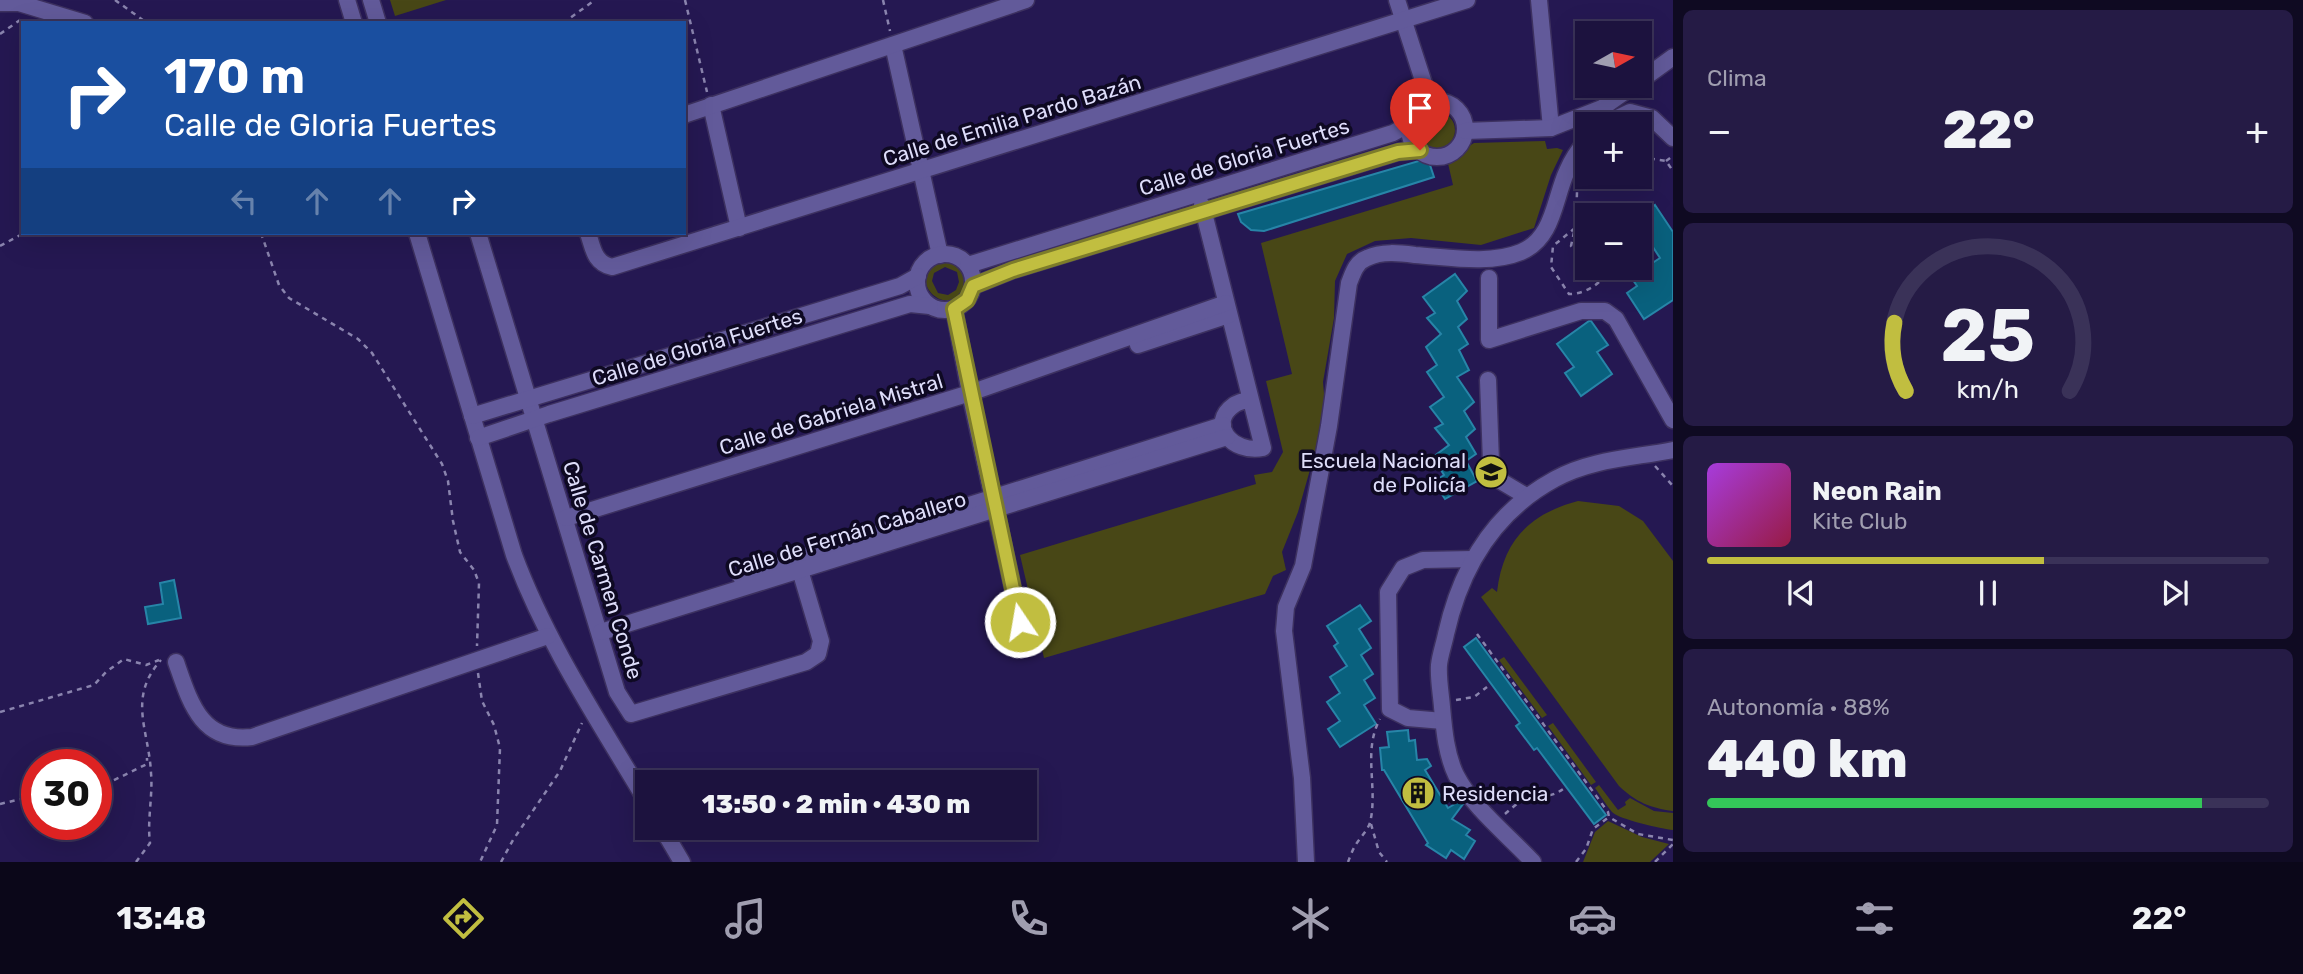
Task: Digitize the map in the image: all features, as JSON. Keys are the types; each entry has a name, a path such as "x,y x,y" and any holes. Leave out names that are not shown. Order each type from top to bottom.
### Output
{"street":[{"path":"347,0 353,21"},
{"path":"371,0 377,21"},
{"path":"686,114 1026,0"},
{"name":"Calle de Emilia Pardo Bazán","path":"589,235 596,258 602,265 612,267 1401,11 1443,0"},
{"name":"Calle de Emilia Pardo Bazán","path":"1401,11 1467,0"},
{"path":"1539,0 1551,128"},
{"path":"0,3 19,3 79,21"},
{"path":"1401,11 1430,102"},
{"path":"893,45 940,254"},
{"path":"1652,72 1673,57"},
{"path":"1465,131 1551,128 1602,107 1615,98"},
{"path":"1430,102 1447,103 1455,107 1464,122 1465,131 1459,147 1452,153 1436,156 1420,150 1411,138 1410,123 1417,110 1430,102"},
{"path":"711,105 739,224"},
{"path":"1652,118 1673,138"},
{"name":"Calle de Gloria Fuertes","path":"968,265 1393,133 1410,123"},
{"name":"Calle de Gloria Fuertes","path":"973,286 1013,270 1398,152 1420,150"},
{"path":"1306,862 1303,778 1284,631 1286,607 1303,566 1329,426 1349,283 1355,267 1365,258 1380,254 1471,259 1503,257 1521,252 1536,243 1548,227 1566,172 1575,154"},
{"path":"1200,193 1203,212 1250,398 1262,448 1252,450 1237,447 1225,431 1226,415 1233,406 1250,398"},
{"name":"Calle de Emilia Pardo Bazán","path":"597,235 606,257 615,257 739,224"},
{"path":"418,235 514,555 530,598 548,636 635,782"},
{"name":"Calle de Carmen Conde","path":"479,235 617,692 631,714 806,662 818,654 821,641 798,565"},
{"path":"940,254 956,256 968,265 973,286 967,300 954,309 930,306 921,296 918,276 926,262 940,254"},
{"name":"Calle de Gloria Fuertes","path":"472,416 900,286 918,276"},
{"path":"1489,278 1489,340 1581,311 1605,311 1616,319 1673,419"},
{"name":"Calle de Gloria Fuertes","path":"478,438 911,304 930,306"},
{"path":"954,309 1026,648"},
{"name":"Calle de Gabriela Mistral","path":"567,522 971,396 1227,309"},
{"path":"1488,380 1491,462 1499,480 1526,496"},
{"name":"Calle de Fernán Caballero","path":"599,627 1225,431"},
{"path":"1533,862 1495,823 1456,775 1447,749 1439,665 1453,603 1473,559 1502,517 1526,496 1557,478 1586,466 1673,450"},
{"path":"1443,721 1408,718 1390,709 1388,592 1403,568 1423,560 1473,559"},
{"path":"169,661 201,720 217,733 236,739 252,737 548,636"},
{"path":"669,840 682,862"}],"path":[{"path":"115,0 144,21"},
{"path":"566,21 595,0"},
{"path":"685,0 711,105"},
{"path":"883,0 893,45"},
{"path":"0,34 37,8"},
{"path":"1652,159 1666,161 1673,156"},
{"path":"1666,161 1673,171"},
{"path":"1575,228 1571,246 1575,250"},
{"path":"1575,228 1553,246 1551,267 1569,294 1579,294 1601,280"},
{"path":"0,246 21,235"},
{"path":"262,235 279,285 289,298 358,339 372,353 442,464 448,481 460,551 474,570 479,583 477,660 482,701 494,725 499,748 497,825 480,862"},
{"path":"1646,456 1673,486"},
{"path":"1477,634 1608,812 1609,817 1639,834 1673,842 1655,862"},
{"path":"0,712 94,685 124,659 146,665 169,661"},
{"path":"136,862 150,843 148,829 151,773 142,720 143,691 155,668 169,661"},
{"path":"1442,701 1474,697 1487,687"},
{"path":"501,862 513,839 560,771 584,717 592,708"},
{"path":"1387,862 1379,852 1371,823 1373,806 1370,773 1372,741 1378,720 1390,709"},
{"path":"112,781 147,764 147,751"},
{"path":"1495,823 1516,804 1531,797 1553,796 1566,787"},
{"path":"0,804 21,799"},
{"path":"1576,862 1586,849 1593,829 1609,817"},
{"path":"1348,862 1371,823"}],"shaded area":[{"path":"390,0 446,0 395,16"},
{"path":"1437,112 1450,117 1455,130 1450,143 1437,148 1424,143 1419,130 1424,117"},
{"path":"1545,141 1547,149 1563,150 1551,175 1534,228 1481,245 1411,238 1375,241 1347,254 1335,281 1334,318 1323,382 1325,406 1321,431 1298,512 1282,552 1286,570 1273,576 1265,594 1044,658 1020,555 1256,484 1254,475 1272,472 1283,452 1266,381 1292,374 1261,243 1453,185 1447,159 1474,143"},
{"path":"940,261 961,268 966,283 957,298 949,301 932,294 926,277 930,269","holes":["945,267 957,272 959,282 956,290 948,295 938,293 932,281 934,273"]},
{"path":"1578,501 1619,506 1643,521 1673,561 1673,811 1644,803 1619,786 1481,597 1492,588 1497,592 1505,558 1521,532 1546,514"},
{"path":"1504,657 1547,715 1542,718 1499,660"},
{"path":"1553,723 1596,782 1591,785 1548,726"},
{"path":"1599,785 1618,810 1626,805 1625,802 1630,798 1654,811 1673,813 1673,830 1616,815 1595,788"},
{"path":"1608,821 1642,837 1669,844 1650,862 1583,862 1595,832"}],"building":[{"path":"1422,160 1430,165 1434,177 1264,231 1251,230 1241,222 1238,214"},
{"path":"1655,205 1673,232 1673,300 1644,319 1627,293 1637,286 1633,280 1652,280 1652,263 1660,258 1652,246 1652,207"},
{"path":"1455,274 1467,291 1457,301 1467,319 1458,327 1468,344 1459,350 1469,370 1457,377 1474,402 1464,411 1475,429 1466,437 1476,454 1466,461 1477,481 1445,499 1434,482 1444,475 1433,457 1449,445 1435,428 1443,424 1430,407 1444,397 1427,372 1437,365 1426,347 1441,334 1427,318 1435,313 1423,297"},
{"path":"1589,321 1608,345 1597,352 1612,374 1581,396 1565,373 1574,367 1557,344"},
{"path":"174,580 181,618 148,624 145,607 163,604 160,583"},
{"path":"1360,605 1371,621 1359,629 1371,648 1361,655 1373,674 1364,680 1375,698 1364,705 1376,724 1340,747 1328,729 1340,721 1327,702 1340,693 1330,677 1347,666 1334,646 1338,643 1327,626"},
{"path":"1476,638 1606,815 1594,824 1537,748 1534,750 1516,726 1520,723 1464,647"},
{"name":"Residencia","path":"1408,730 1409,741 1415,740 1417,760 1427,759 1431,766 1425,770 1448,808 1460,801 1463,804 1452,819 1470,830 1466,835 1475,841 1464,859 1451,850 1446,858 1426,845 1428,843 1382,770 1380,748 1389,747 1387,732"}],"place":[{"name":"Escuela Nacional de Policía","path":"1491,472"},
{"name":"Residencia","path":"1418,793"}],"route":[{"path":"1020,622 954,309 967,300 973,286 1013,270 1398,152 1420,150"}]}
